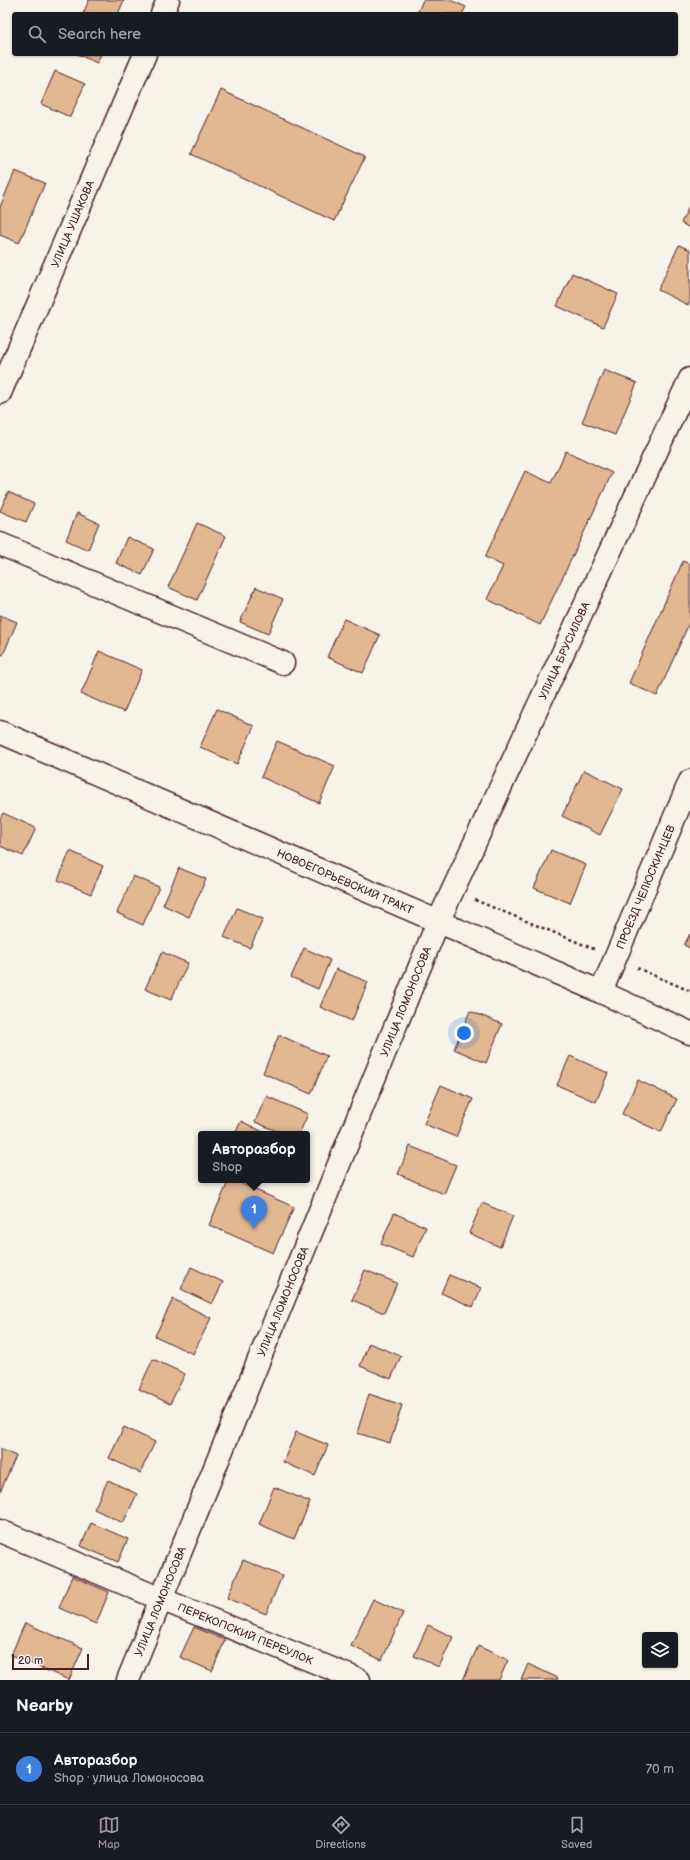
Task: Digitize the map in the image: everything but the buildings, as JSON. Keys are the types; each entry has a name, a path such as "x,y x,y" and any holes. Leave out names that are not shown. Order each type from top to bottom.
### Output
{"street":[{"path":"163,12 168,0"},
{"name":"УЛИЦА УШАКОВА","path":"0,393 144,56"},
{"name":"УЛИЦА БРУСИЛОВА","path":"438,922 690,379"},
{"path":"0,544 284,663"},
{"name":"НОВОЕГОРЬЕВСКИЙ ТРАКТ","path":"0,732 601,992 690,1033"},
{"name":"ПРОЕЗД ЧЕЛЮСКИНЦЕВ","path":"601,992 690,782"},
{"name":"УЛИЦА ЛОМОНОСОВА","path":"128,1680 438,922"},
{"name":"ПЕРЕКОПСКИЙ ПЕРЕУЛОК","path":"0,1531 359,1680"}],"path":[{"path":"452,891 615,958 690,991"}],"place":[{"name":"Авторазбор","path":"254,1229"}]}
